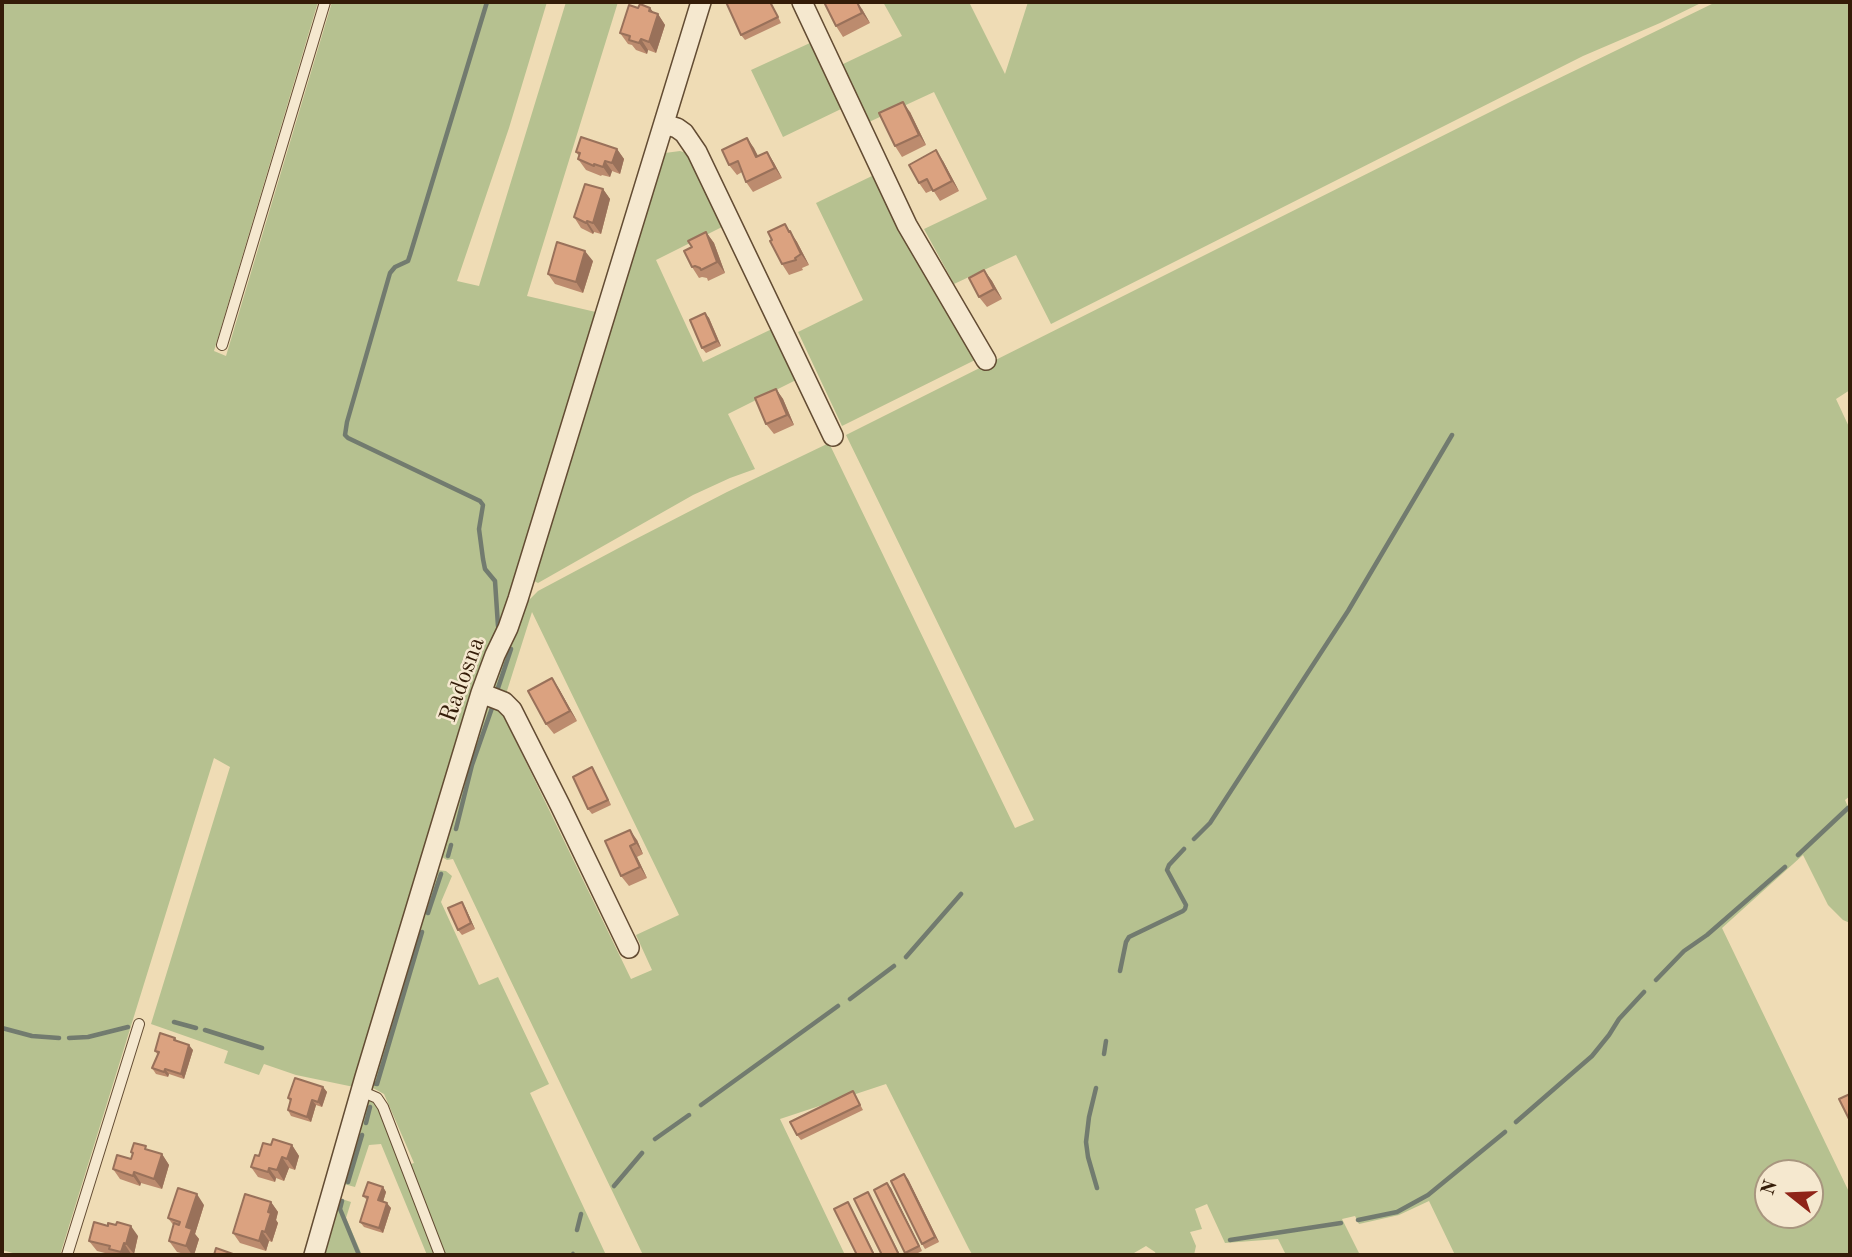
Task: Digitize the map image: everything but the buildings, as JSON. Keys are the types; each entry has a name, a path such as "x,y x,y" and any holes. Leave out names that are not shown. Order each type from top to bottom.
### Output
{"street":[{"name":"Radosna","path":"314,1255 481,694 508,628 701,2"},
{"path":"802,2 907,225 986,360"},
{"path":"664,124 684,133 697,152 833,436"},
{"path":"481,694 505,702 512,710 629,948"}],"lane":[{"path":"222,345 325,2"},
{"path":"67,1255 139,1024"},
{"path":"361,1091 377,1098 383,1107 440,1255"}],"green space":[{"path":"2,2 318,2 214,351 226,356 332,2 547,2 509,128 457,281 479,286 566,2 618,2 527,296 600,313 354,1087 296,1075 264,1064 259,1075 224,1063 228,1051 151,1024 230,767 214,758 60,1255 20,1255 2,1250"},
{"path":"883,2 969,2 1005,74 1028,2 1703,2 1583,56 1051,324 1016,255 954,284 924,229 987,199 934,92 869,122 841,65 902,36"},
{"path":"1716,2 1850,2 1850,390 1836,399 1850,429 1850,796 1845,800 1850,811 1850,923 1843,920 1828,905 1803,855 1722,928 1850,1194 1850,1255 1455,1255 1429,1201 1399,1215 1359,1224 1355,1216 1342,1219 1360,1255 1286,1255 1278,1239 1225,1243 1207,1204 1195,1209 1202,1229 1190,1232 1196,1246 1194,1255 1156,1255 1146,1246 1133,1255 968,1255 972,1254 886,1084 780,1119 845,1255 643,1255 453,859 442,857 442,852 484,703 503,707 507,723 631,979 652,970 636,935 679,915 532,612 506,694 494,689 490,682 527,602 538,591 727,492 829,443 1015,828 1034,820 846,435 1512,101"},
{"path":"810,43 841,109 783,137 751,70"},
{"path":"680,151 690,154 724,226 656,260 703,362 774,328 798,379 728,414 755,469 693,495 538,583 532,580 660,162 665,153"},
{"path":"874,175 975,360 842,426 798,332 863,300 816,203"},
{"path":"437,870 446,871 452,876 441,902 479,985 498,977 549,1084 530,1093 606,1255 446,1255 408,1165 414,1163 384,1094 371,1087"},
{"path":"371,1099 379,1111 437,1255 427,1255 381,1144 369,1145 355,1187 340,1183 365,1100"},
{"path":"339,1198 351,1202 346,1218 362,1255 322,1255"}],"waterway":[{"path":"487,2 408,261 395,267 390,273 345,435 480,501 483,505 479,529 483,559 485,569 495,581 498,626"},
{"path":"1194,839 1210,823 1348,611 1452,435"},
{"path":"498,688 511,649"},
{"path":"456,829 472,765 492,708"},
{"path":"1798,855 1848,808"},
{"path":"448,856 451,845"},
{"path":"1120,971 1129,937 1185,909 1186,905 1167,870 1184,849"},
{"path":"1656,980 1684,951 1707,935 1785,867"},
{"path":"428,913 441,874"},
{"path":"906,957 961,894"},
{"path":"373,1083 377,1084 422,932"},
{"path":"850,999 894,966"},
{"path":"1516,1122 1592,1056 1619,1019 1644,992"},
{"path":"701,1105 838,1006"},
{"path":"174,1022 196,1028"},
{"path":"69,1038 88,1037 128,1027"},
{"path":"2,1028 32,1036 59,1038"},
{"path":"205,1030 262,1048"},
{"path":"1104,1054 1106,1041"},
{"path":"1096,1088 1086,1142 1097,1188"},
{"path":"366,1123 370,1107"},
{"path":"655,1139 689,1115"},
{"path":"1358,1220 1397,1212 1428,1195 1505,1132"},
{"path":"348,1182 362,1135"},
{"path":"614,1186 642,1153"},
{"path":"342,1201 340,1209 359,1255"},
{"path":"577,1230 581,1214"},
{"path":"1230,1240 1341,1223"}]}
